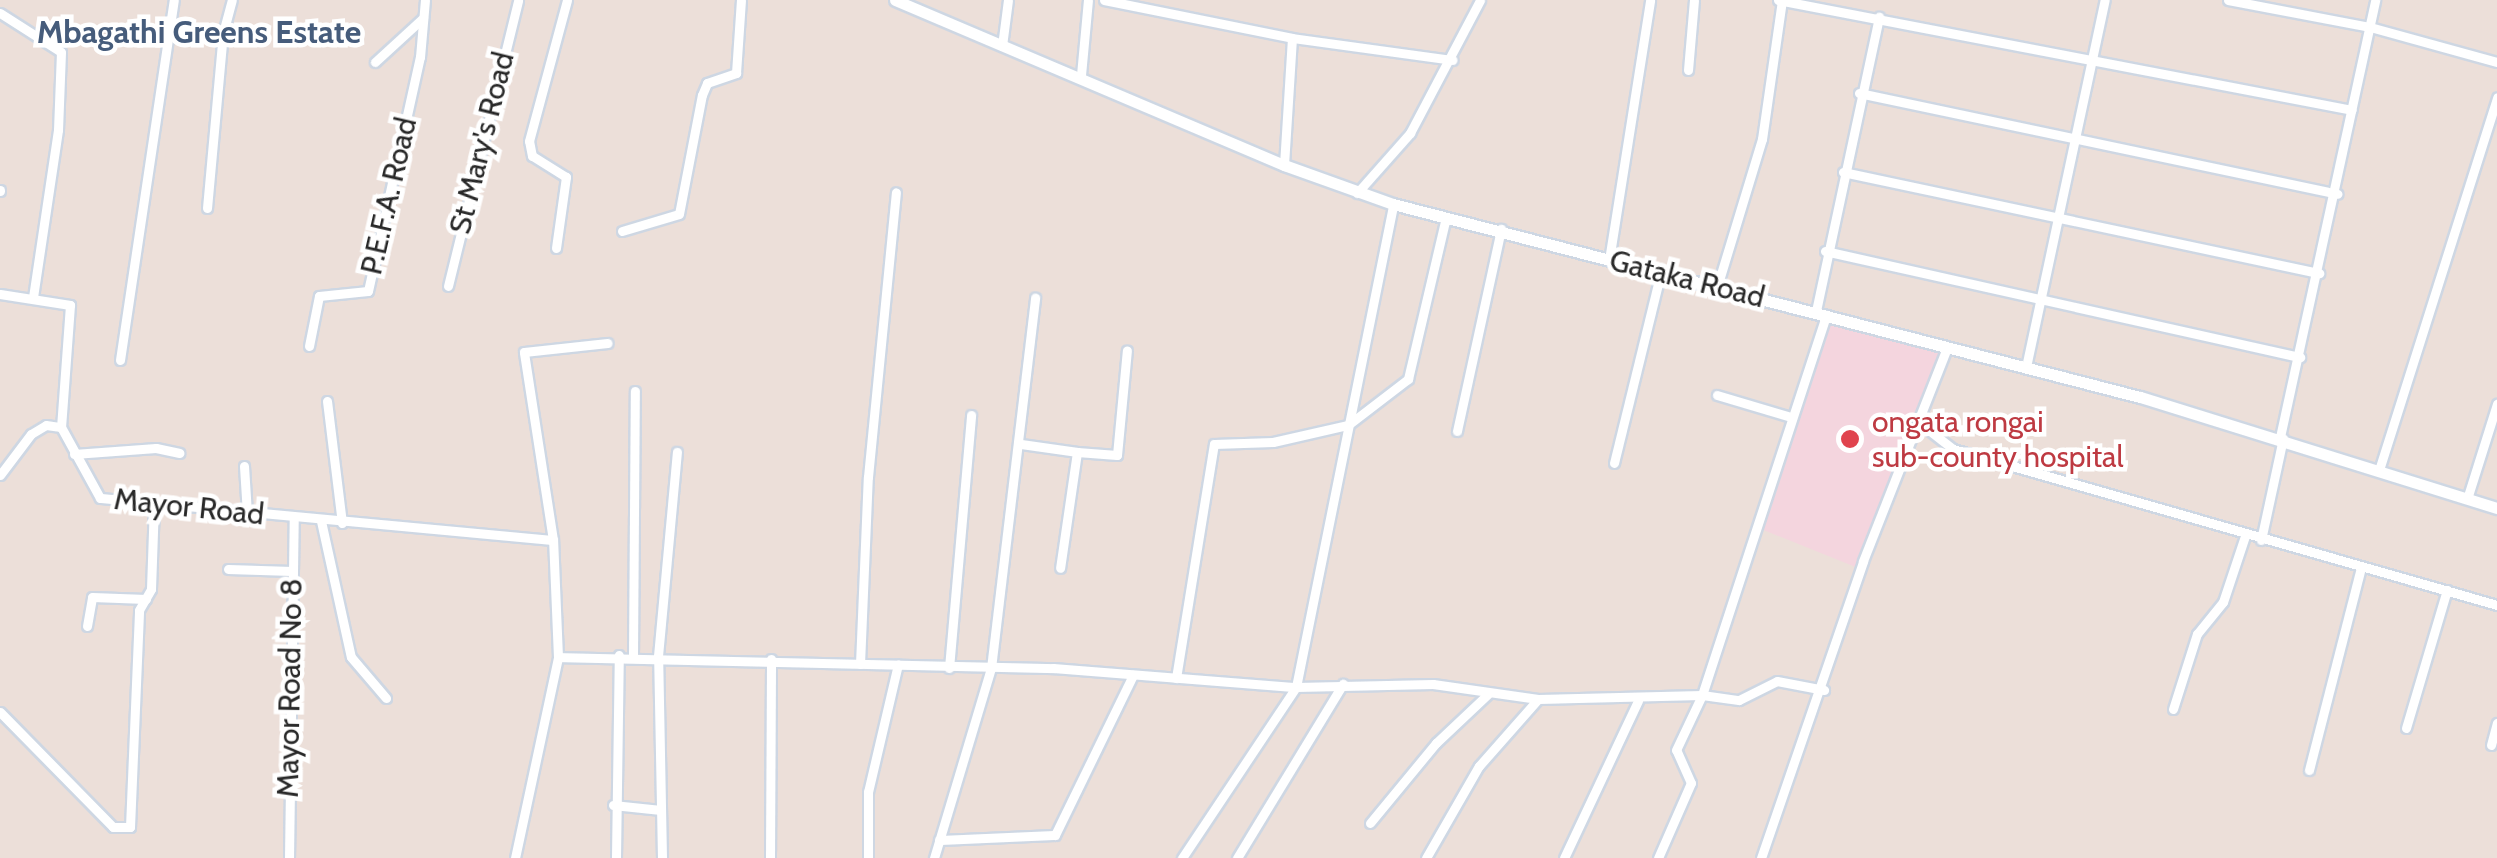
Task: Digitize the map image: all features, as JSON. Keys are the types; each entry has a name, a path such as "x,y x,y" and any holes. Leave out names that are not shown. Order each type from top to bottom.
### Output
{"street":[{"path":"120,360 174,0"},
{"path":"207,208 222,33 232,0"},
{"name":"P.E.F.A. Road","path":"309,346 319,296 367,293 420,57 425,0"},
{"name":"St Mary's Road","path":"448,286 518,0"},
{"path":"556,248 566,177 532,156 529,141 567,0"},
{"path":"622,231 679,214 702,95 707,84 736,73 741,0 729,0"},
{"name":"Gataka Road","path":"895,0 1081,75 1284,166 1357,193 2026,367 2282,438 2497,508"},
{"path":"1002,46 1008,0"},
{"path":"1081,75 1088,0"},
{"path":"1104,0 1292,38 1453,60"},
{"path":"1357,193 1410,133 1453,60 1480,0"},
{"path":"1609,260 1650,0"},
{"path":"1688,70 1694,0"},
{"path":"1717,287 1762,139 1780,0 2352,110"},
{"path":"2026,367 2063,217 2106,0"},
{"path":"2228,0 2370,27 2497,62"},
{"path":"2262,540 2375,0"},
{"path":"0,13 61,52 58,130 33,298"},
{"path":"1658,858 1691,783 1676,750 1702,694 1821,313 1825,251 1879,17"},
{"path":"375,62 422,18"},
{"path":"1284,166 1292,38"},
{"path":"1859,93 2336,194"},
{"path":"2379,470 2497,97"},
{"path":"1843,172 2320,273"},
{"path":"860,664 868,477 896,192"},
{"path":"1182,858 1296,687 1393,204"},
{"path":"1176,678 1214,444 1273,442 1348,425 1389,397 1416,364 1446,217"},
{"path":"1457,431 1501,229"},
{"path":"1825,251 2300,357"},
{"path":"1614,462 1662,272"},
{"path":"0,294 63,302 74,314 61,427 46,425 31,434 0,476"},
{"path":"934,858 991,668 1021,444 1035,298"},
{"path":"515,858 558,657 553,540 524,352 608,343"},
{"path":"1760,858 1824,690 1822,672 1921,424 1947,348"},
{"path":"1021,444 1117,455 1127,350"},
{"path":"634,656 635,391"},
{"path":"1717,396 1791,418"},
{"path":"327,402 342,523"},
{"path":"2467,499 2497,404"},
{"path":"948,668 971,415"},
{"path":"1921,424 1953,449 2497,606"},
{"name":"Mayor Road","path":"61,427 100,498 294,519 553,540"},
{"path":"74,454 156,448 179,453"},
{"path":"662,858 658,656 677,452"},
{"path":"1060,568 1077,452"},
{"path":"244,466 247,514"},
{"path":"0,712 113,827 130,827 138,610 146,599 154,506"},
{"name":"Mayor Road No 8","path":"289,858 294,519"},
{"path":"322,521 351,658 386,698"},
{"path":"2173,709 2198,634 2223,602 2245,536"},
{"path":"2309,770 2362,568"},
{"path":"228,569 292,570"},
{"path":"2406,728 2447,590"},
{"path":"87,626 92,597 146,599"},
{"path":"558,657 618,655 898,664 1296,687 1432,684 1538,699 1638,701 1702,694 1739,700 1777,681 1824,690"},
{"path":"616,858 613,805 618,655"},
{"path":"770,858 771,659"},
{"path":"868,858 868,792 898,664"},
{"path":"939,840 1054,834 1133,675"},
{"path":"1236,858 1343,684"},
{"path":"1370,824 1488,694"},
{"path":"1426,858 1479,766 1538,699"},
{"path":"1564,858 1638,701"},
{"path":"2491,744 2497,722"},
{"path":"613,805 661,810"}],"shaded area":[{"name":"ongata rongai sub-county hospital","path":"1827,322 1942,354 1858,568 1761,529"}],"place":[{"name":"ongata rongai sub-county hospital","path":"1850,439"}],"district":[{"name":"Mbagathi Greens Estate","path":"199,32"}]}
